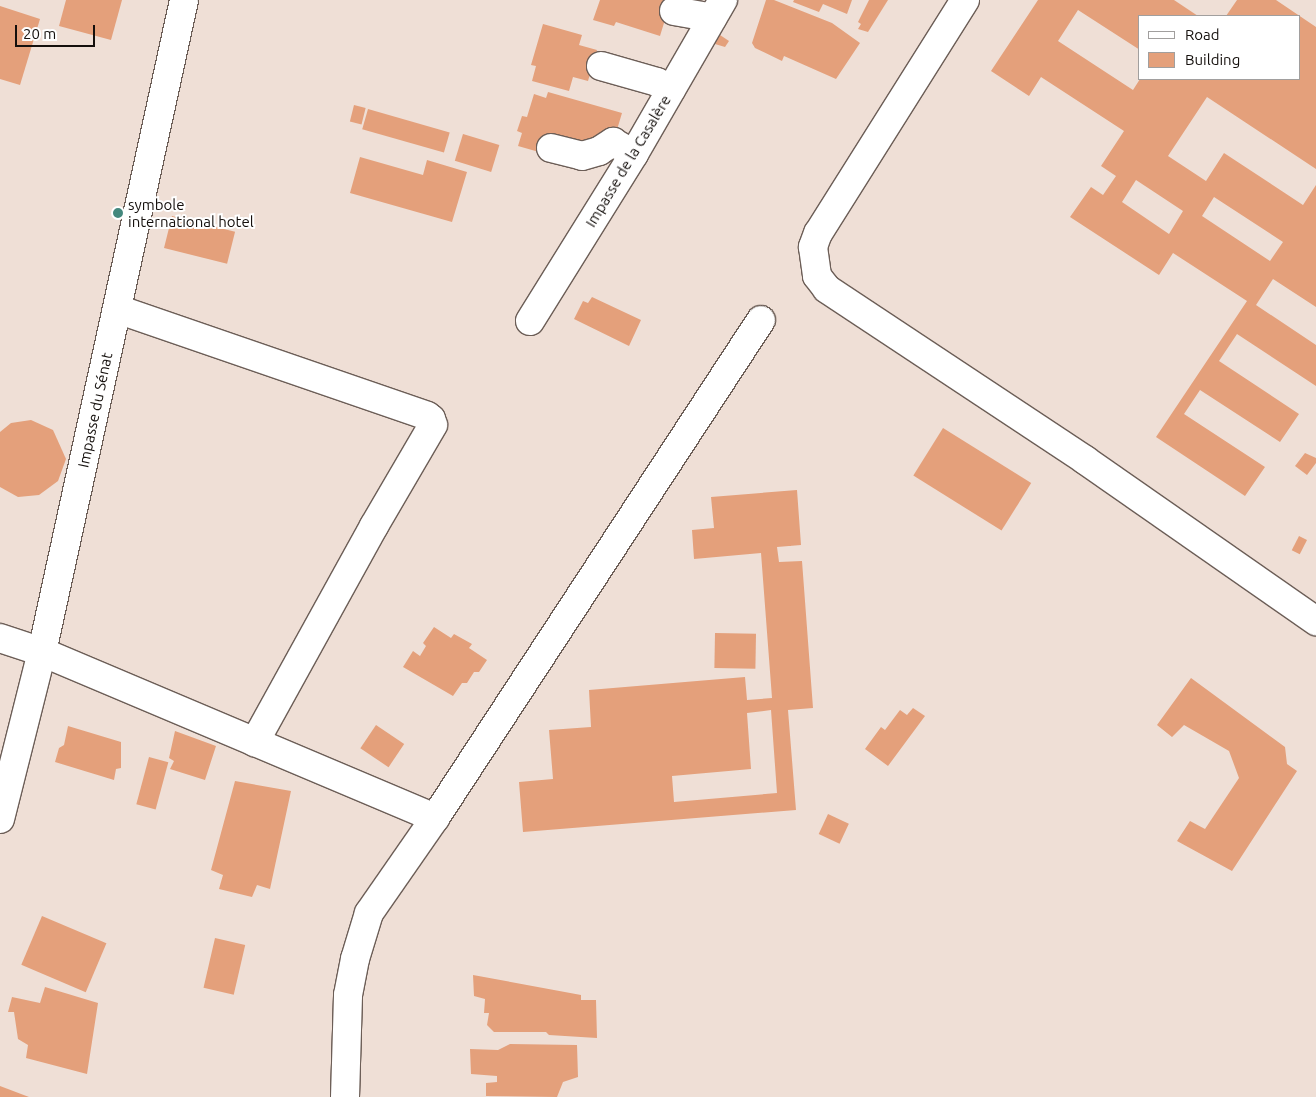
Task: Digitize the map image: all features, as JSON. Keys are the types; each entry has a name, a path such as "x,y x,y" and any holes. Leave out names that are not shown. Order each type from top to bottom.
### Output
{"street":[{"name":"Impasse du Sénat","path":"0,819 42,652 184,0"},
{"path":"965,0 818,233 813,247 817,276 827,289 1085,460 1316,621"},
{"path":"674,11 718,9"},
{"name":"Impasse de la Casalère","path":"530,321 634,154 718,9"},
{"path":"601,66 657,82 671,89"},
{"path":"551,148 582,156 599,151 613,142 634,154"},
{"path":"117,309 432,419 433,425 374,526 255,742"},
{"path":"345,1097 348,995 355,959 369,913 435,818 761,320"},
{"path":"0,638 42,652 435,818"}],"building":[{"path":"66,0 122,0 111,40 59,26"},
{"path":"600,0 671,0 660,36 616,22 614,26 593,20"},
{"path":"766,0 774,0 832,23 860,43 836,79 784,56 782,61 755,48 752,43"},
{"path":"794,0 852,0 847,14 823,4 819,12 793,2"},
{"path":"869,0 888,0 868,32 858,29 861,24 858,22"},
{"path":"1038,0 1174,0 1196,15 1138,15 1138,49 1078,10 1058,41 1133,90 1139,80 1301,80 1301,17 1316,27 1316,169 1207,97 1168,156 1206,181 1224,153 1303,205 1316,185 1316,307 1273,279 1256,305 1316,345 1316,386 1237,334 1219,361 1299,414 1280,442 1200,390 1184,414 1265,467 1245,496 1156,437 1247,301 1173,253 1159,275 1070,217 1091,187 1103,195 1116,176 1101,166 1124,131 1041,77 1029,96 991,71","holes":["1136,180 1183,211 1169,234 1122,202","1214,197 1283,242 1270,261 1202,216"]},
{"path":"1237,0 1276,0 1298,15 1227,15"},
{"path":"0,6 40,19 20,85 0,79"},
{"path":"543,24 582,35 579,45 597,50 588,81 573,77 569,91 532,81 536,66 531,65"},
{"path":"720,35 729,41 725,47 715,44"},
{"path":"548,92 622,113 616,133 592,144 575,140 574,146 546,154 518,146 522,133 517,131 522,116 527,117 534,94 546,98"},
{"path":"354,105 366,108 362,124 350,121"},
{"path":"368,109 450,132 444,153 362,129"},
{"path":"463,134 499,145 491,172 455,161"},
{"path":"360,157 423,175 427,160 467,172 452,222 350,193"},
{"path":"172,216 235,232 227,264 164,248"},
{"path":"592,297 641,320 629,346 574,319 583,301 588,303"},
{"path":"31,420 53,430 66,459 58,481 39,495 18,497 0,487 0,432 11,423"},
{"path":"943,428 1031,483 1002,531 913,475"},
{"path":"1305,453 1316,458 1316,463 1307,475 1295,466"},
{"path":"797,490 801,545 777,547 779,562 802,561 813,708 788,710 796,810 523,832 519,782 553,779 549,730 591,727 589,690 745,677 747,700 772,698 761,553 694,559 692,530 714,528 711,497","holes":["771,710 777,793 674,802 672,776 751,769 747,713"]},
{"path":"1299,536 1307,540 1300,554 1292,550"},
{"path":"434,627 451,638 454,634 472,644 469,648 487,660 479,672 474,672 467,683 462,683 453,696 403,667 413,651 420,656 426,646 423,643"},
{"path":"715,633 756,634 755,669 714,668"},
{"path":"1191,678 1285,747 1287,764 1297,771 1232,871 1177,841 1190,821 1205,829 1239,778 1229,751 1184,725 1172,737 1157,725"},
{"path":"913,708 925,716 888,766 865,749 881,727 885,730 900,710 907,715"},
{"path":"376,725 404,744 389,767 360,748"},
{"path":"68,726 121,742 121,768 116,769 114,780 55,762 59,748 64,745"},
{"path":"175,731 216,746 205,780 170,769 174,761 169,758"},
{"path":"149,757 168,762 156,810 136,804"},
{"path":"235,781 291,791 270,889 257,885 252,897 219,889 223,875 211,870"},
{"path":"828,814 849,824 840,844 819,834"},
{"path":"42,916 106,943 86,992 21,965"},
{"path":"215,938 245,945 234,995 204,988"},
{"path":"473,975 581,995 581,1000 596,1000 597,1038 549,1035 546,1032 494,1032 487,1025 489,1013 484,1013 485,999 474,996"},
{"path":"45,987 98,1003 87,1074 26,1058 28,1045 18,1039 14,1012 8,1012 12,997 40,1003"},
{"path":"510,1044 577,1045 578,1077 563,1082 557,1097 486,1096 486,1083 497,1082 497,1076 471,1074 470,1049 498,1050"},
{"path":"0,1086 29,1097 0,1097"}],"place":[{"name":"symbole international hotel","path":"118,213"}]}
